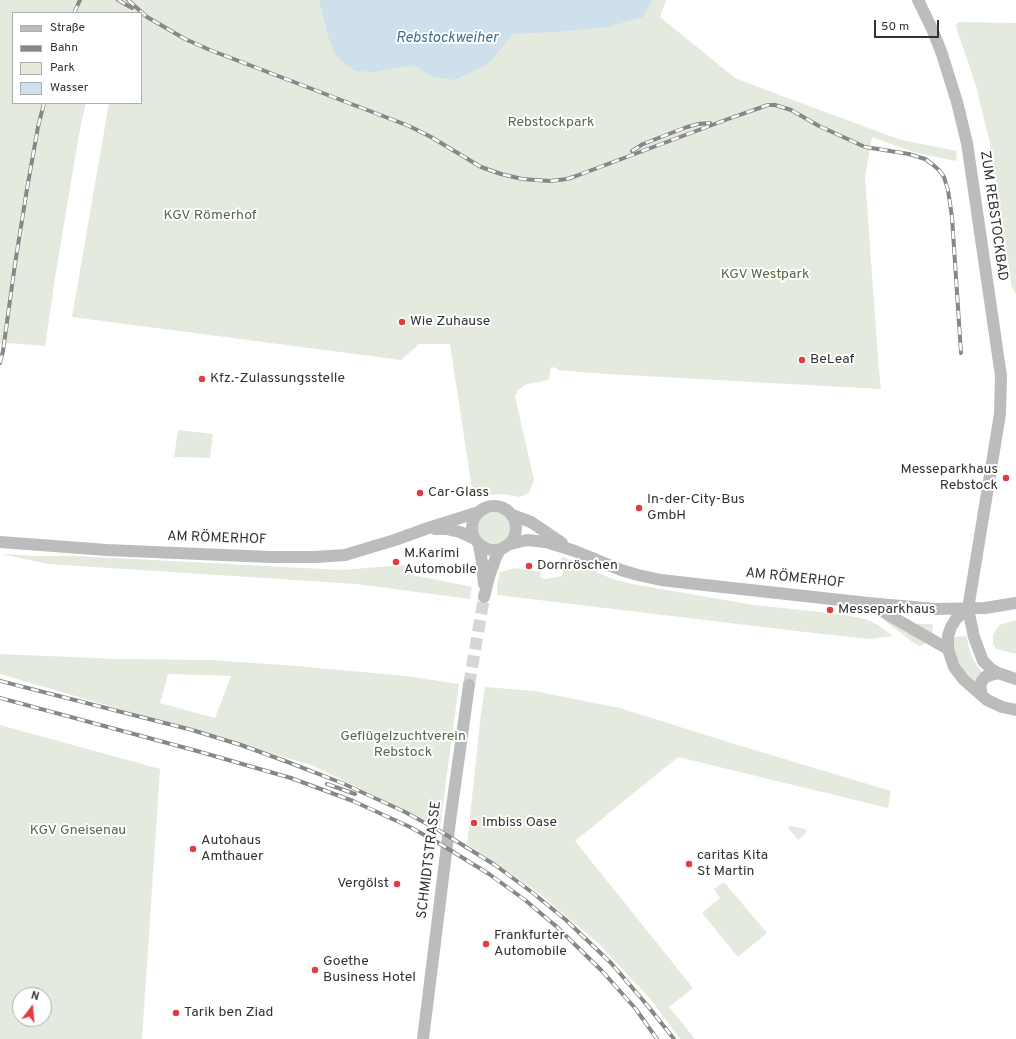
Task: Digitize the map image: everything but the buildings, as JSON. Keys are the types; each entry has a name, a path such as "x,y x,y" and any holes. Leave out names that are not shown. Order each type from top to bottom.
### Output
{"main road":[{"name":"ZUM REBSTOCKBAD","path":"918,0 933,31 949,76 967,143 1001,376 1000,414 968,609"},
{"path":"494,506 502,507 512,515 516,525 514,538 505,547 494,563 484,596 484,574 476,542 471,531 474,517 478,512 487,507 494,506"},
{"name":"AM RÖMERHOF","path":"0,542 115,550 270,557 315,557 345,555 478,512"},
{"name":"AM RÖMERHOF","path":"512,515 531,522 575,552"},
{"name":"AM RÖMERHOF","path":"428,528 446,529 460,532 476,542"},
{"name":"AM RÖMERHOF","path":"505,547 527,540 535,540 550,543 621,570 661,580 868,603 935,609 968,609 1016,603"},
{"path":"476,542 485,549 493,551 505,547"},
{"path":"868,603 948,649"},
{"path":"1016,679 998,673 983,661 968,609 956,619 951,627 948,636 950,658 959,674 982,696 994,704 1016,710"},
{"path":"982,696 980,686 982,681 991,675 998,673"},
{"name":"SCHMIDTSTRASSE","path":"423,1039 450,821 469,685"}],"green space":[{"path":"0,0 666,0 660,17 735,78 901,140 957,151 956,161 913,152 872,137 865,177 881,389 607,374 558,370 551,367 549,380 527,384 519,389 515,396 534,480 529,493 520,497 502,494 473,496 450,344 419,344 401,360 72,317 109,104 142,104 142,12 12,12 12,104 86,104 80,129 45,346 8,343 0,344"},
{"path":"957,23 1016,23 1016,294 1012,288 990,144 976,86 956,27"},
{"path":"178,430 213,434 210,458 174,457"},
{"path":"497,512 506,517 510,522 510,536 506,541 501,545 491,546 487,545 478,536 477,526 478,522 487,513"},
{"path":"1,554 77,556 342,570 404,565 414,576 472,587 470,599 356,584 48,564"},
{"path":"563,557 610,578 632,584 754,605 856,617 868,620 878,625 893,636 869,639 497,595 497,585 500,572 515,568 541,572 540,577 545,579 562,576 564,567 559,561"},
{"path":"885,619 926,643 920,646 915,644 885,621"},
{"path":"1016,620 1016,654 996,649 993,644 993,635 999,625"},
{"path":"914,624 933,624 932,634"},
{"path":"967,636 972,657 984,674 976,684 958,661 952,637"},
{"name":"Geflügelzuchtverein Rebstock","path":"0,654 117,659 212,660 406,676 459,684 440,827 311,765 0,674","holes":["168,674 231,676 215,718 160,703"]},
{"path":"485,687 534,691 620,708 891,791 888,808 678,757 575,841 693,988 669,1007 695,1039 680,1039 652,1001 598,943 540,894 467,844"},
{"name":"KGV Gneisenau","path":"0,725 160,769 142,1039 0,1039"},
{"path":"790,826 805,829 807,832 798,840 788,828"},
{"path":"724,882 767,933 738,957 702,913 720,898 714,889"}],"water":[{"name":"Rebstockweiher","path":"319,0 652,0 643,17 608,27 513,34 487,65 454,80 433,77 415,66 400,67 376,72 355,71 336,56 329,39"}],"tunnel":[{"path":"469,685 484,597"}],"railway":[{"path":"74,12 80,0"},
{"path":"118,0 132,8"},
{"path":"128,0 141,12"},
{"path":"142,13 185,39 210,50 409,126 431,137 481,167 522,179 550,181 567,179 768,105 775,105 791,110 819,126 865,147 909,154 925,159 939,170 944,177 948,190 952,217 961,353"},
{"path":"0,363 27,189 44,104"},
{"path":"632,151 643,144 687,127 710,123"},
{"path":"0,681 192,730 241,745 342,783 405,812 440,831 495,865 566,920 611,963 674,1039"},
{"path":"0,698 291,778 353,801 410,827 489,874 525,900 557,927 602,971 635,1008 657,1039"},
{"path":"327,784 355,794"}],"place":[{"name":"Wie Zuhause","path":"402,322"},
{"name":"BeLeaf","path":"802,360"},
{"name":"Kfz.-Zulassungsstelle","path":"202,379"},
{"name":"Messeparkhaus Rebstock","path":"1006,478"},
{"name":"Car-Glass","path":"420,493"},
{"name":"In-der-City-Bus GmbH","path":"639,508"},
{"name":"M.Karimi Automobile","path":"396,562"},
{"name":"Dornröschen","path":"529,566"},
{"name":"Messeparkhaus","path":"830,610"},
{"name":"Imbiss Oase","path":"474,823"},
{"name":"Autohaus Amthauer","path":"193,849"},
{"name":"caritas Kita St Martin","path":"689,864"},
{"name":"Vergölst","path":"397,884"},
{"name":"Frankfurter Automobile","path":"486,944"},
{"name":"Goethe Business Hotel","path":"315,970"},
{"name":"Tarik ben Ziad","path":"176,1013"}],"park label":[{"name":"Rebstockpark","path":"551,123"},
{"name":"KGV Römerhof","path":"210,216"},
{"name":"KGV Westpark","path":"765,275"}]}
